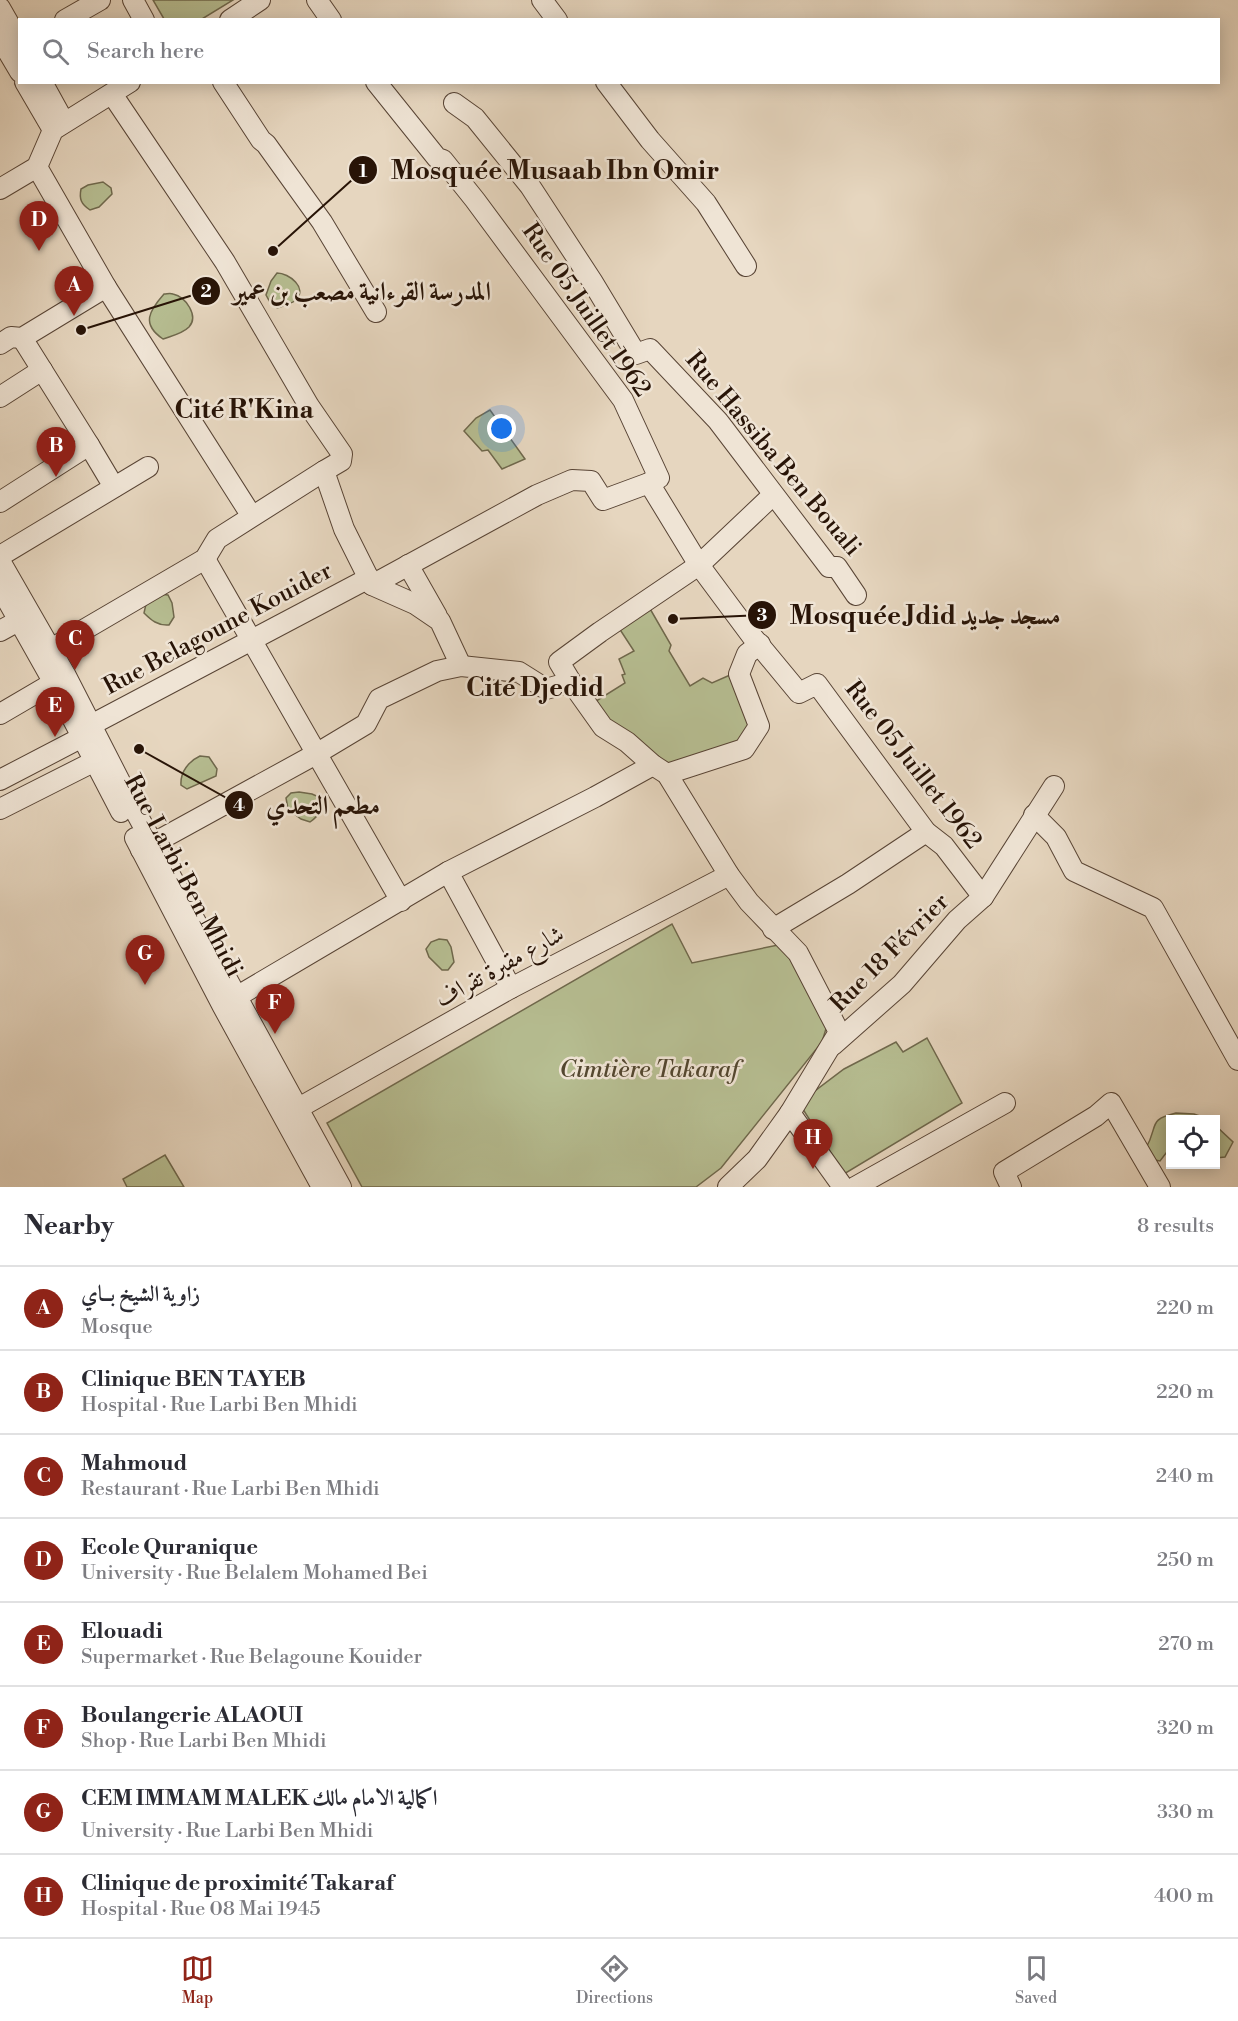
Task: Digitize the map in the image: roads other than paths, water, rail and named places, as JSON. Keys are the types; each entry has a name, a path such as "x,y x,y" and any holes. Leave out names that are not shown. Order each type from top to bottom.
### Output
{"street":[{"path":"68,18 100,0"},
{"path":"133,0 143,18"},
{"path":"233,18 260,0"},
{"path":"317,0 330,18"},
{"path":"542,0 556,18"},
{"path":"0,8 18,65"},
{"path":"27,84 58,126"},
{"path":"43,84 58,126"},
{"path":"0,189 37,167 58,126 127,84"},
{"path":"224,84 261,140 322,222 376,312"},
{"name":"Rue 05 Juillet 1962","path":"378,84 476,200 623,400 659,478 649,483 699,565 799,693 817,684 926,832 944,846 983,897"},
{"path":"608,84 651,140 706,203 746,266"},
{"path":"51,649 205,559 217,539 251,515 341,461 342,454 309,406 225,262 112,94"},
{"name":"Rue Hassiba Ben Bouali","path":"454,103 475,118 530,186 636,354 650,349 718,421 830,567 837,567 856,595"},
{"path":"37,167 106,287 251,515"},
{"path":"0,344 11,338 22,338 106,287"},
{"path":"22,338 114,487"},
{"path":"0,397 42,370"},
{"path":"0,502 89,445"},
{"path":"0,556 148,467"},
{"path":"324,471 344,529 371,582 415,604 440,621"},
{"name":"Rue Belagoune Kouider","path":"0,780 251,639 408,565 537,495 573,480 591,481 603,500 649,483"},
{"path":"773,495 699,565 559,662 603,727 627,742 660,769 749,902 798,953 839,1032 833,1045"},
{"path":"205,559 401,901"},
{"name":"Rue Larbi Ben Mhidi","path":"0,561 26,617 89,731 100,759 191,930 291,1112 341,1187"},
{"path":"408,565 440,621 461,666"},
{"name":"Rue Larbi Ben Mhidi","path":"0,587 51,649 60,679"},
{"path":"0,631 26,617"},
{"path":"230,1001 448,872 595,797 660,769 744,748 759,726 739,674 747,654 760,644"},
{"path":"147,846 316,754 366,724 379,699 437,671 461,666 519,672 546,689 572,682"},
{"path":"0,714 60,679"},
{"path":"0,808 100,759"},
{"name":"Rue 18 Février","path":"790,1113 833,1045 902,984 957,920 983,897 1054,786"},
{"path":"1034,815 1056,837 1074,871 1153,908 1238,1060"},
{"path":"773,929 848,884 926,832"},
{"path":"448,872 511,988"},
{"name":"شارع مقبرة تقراف","path":"291,1112 511,988 729,875"},
{"path":"855,1187 1005,1103"},
{"path":"1011,1187 1004,1172 1096,1116 1111,1103 1151,1184"},
{"name":"Rue Larbi Ben Mhidi","path":"291,1112 322,1187"},
{"path":"728,1187 757,1159 790,1113 843,1187"}],"place":[{"name":"Ecole Quranique","path":"39,251"},
{"name":"Mosquée Musaab Ibn Omir","path":"273,251"},
{"name":"زاوية الشيخ بــاي","path":"74,316"},
{"name":"المدرسة القرءانية مصعب بن عمير","path":"81,330"},
{"name":"Clinique BEN TAYEB","path":"56,477"},
{"name":"Mosquée Jdid مسجد جديد","path":"673,619"},
{"name":"Mahmoud","path":"75,670"},
{"name":"Elouadi","path":"55,737"},
{"name":"مطعم التحدي","path":"139,749"},
{"name":"CEM IMMAM MALEK اكمالية الامام مالك","path":"145,985"},
{"name":"Boulangerie ALAOUI","path":"275,1034"},
{"name":"Clinique de proximité Takaraf","path":"813,1169"}],"district":[{"name":"Cité R'Kina","path":"244,410"},
{"name":"Cité Djedid","path":"535,688"}],"park label":[{"name":"Cimtière Takaraf","path":"649,1070"}]}
